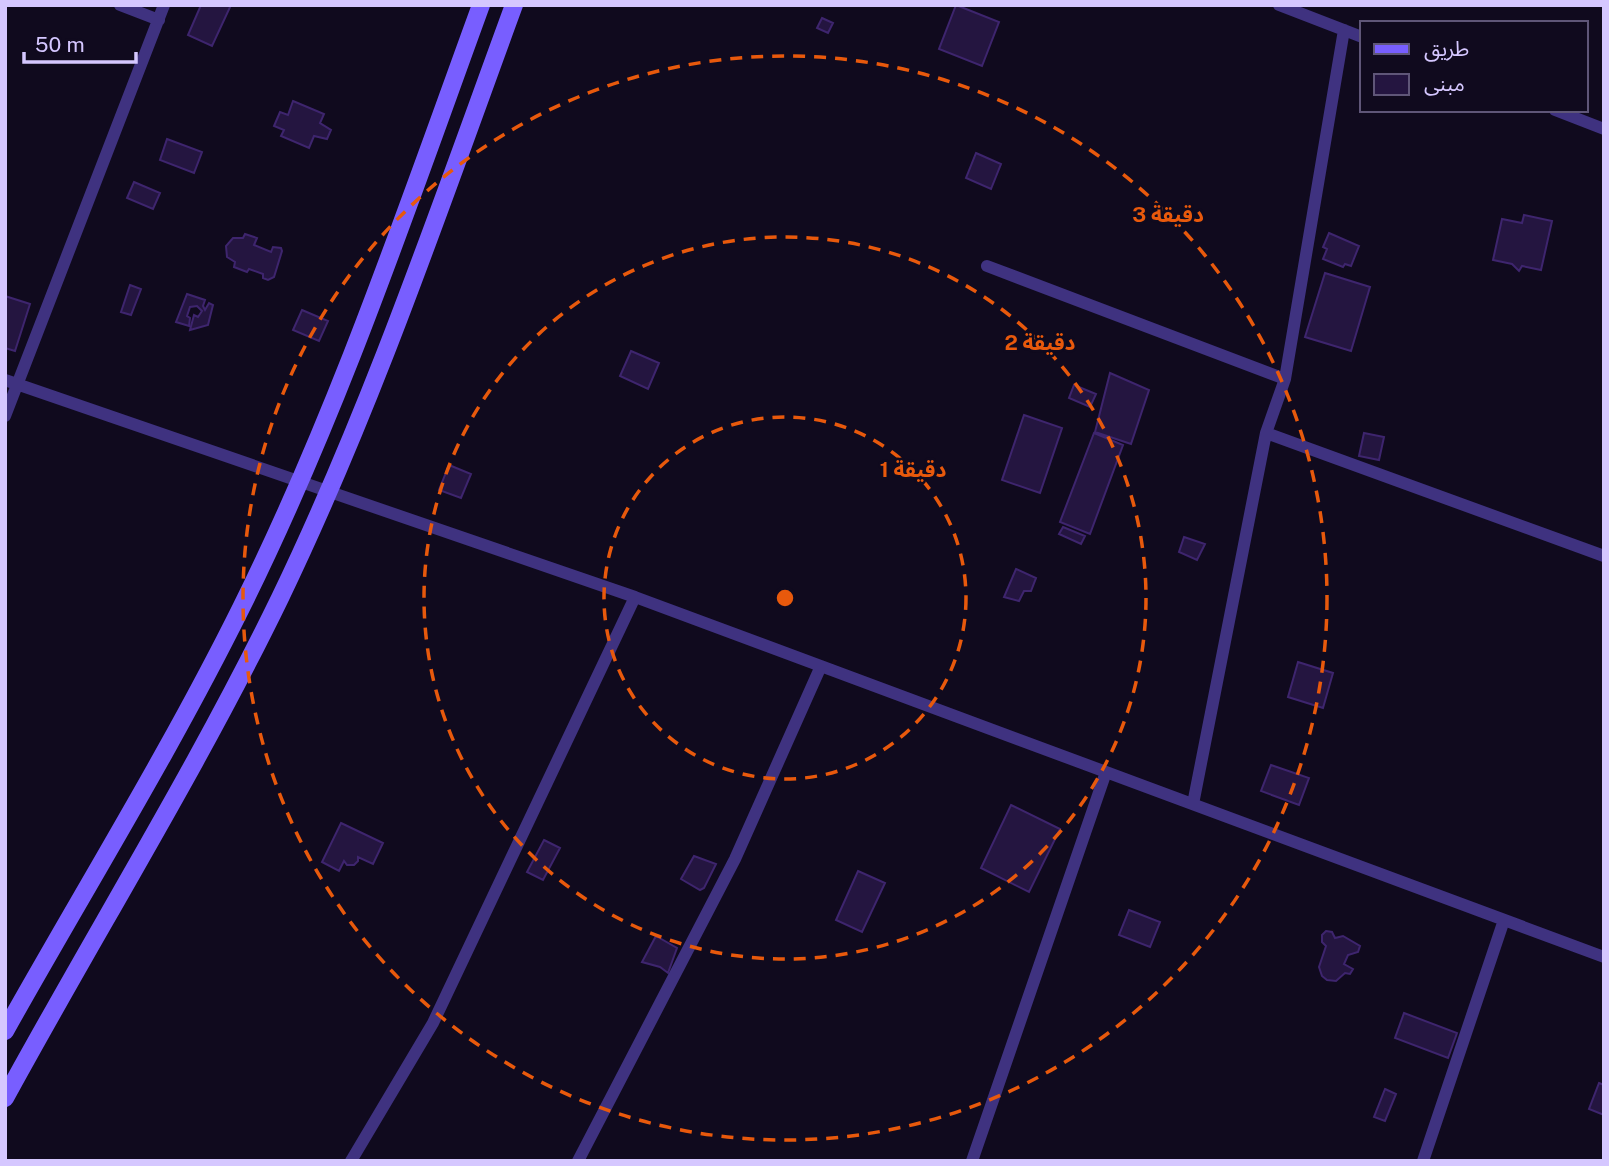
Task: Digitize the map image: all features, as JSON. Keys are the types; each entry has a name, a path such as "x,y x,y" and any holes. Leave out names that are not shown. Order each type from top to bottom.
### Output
{"main road":[{"path":"5,1031 191,705 242,606 299,481 376,290 481,5"},
{"path":"5,1098 228,701 281,597 329,491 404,303 514,5"}],"street":[{"path":"120,5 159,20"},
{"path":"5,416 12,382 164,5"},
{"path":"1279,5 1360,36"},
{"path":"1193,804 1266,433 1285,379 1344,30"},
{"path":"1560,112 1604,129"},
{"path":"987,266 1285,379"},
{"path":"12,382 635,597 1604,957"},
{"path":"1266,433 1604,556"},
{"path":"351,1161 433,1023 635,597"},
{"path":"578,1161 736,859 821,666"},
{"path":"972,1161 1106,772"},
{"path":"1423,1161 1504,920"}],"building":[{"path":"201,5 231,5 212,46 188,35"},
{"path":"956,5 999,22 982,66 939,49"},
{"path":"822,18 833,23 828,33 817,28"},
{"path":"293,101 324,114 320,123 331,130 327,139 314,136 309,148 281,136 284,130 274,126 280,112 288,115"},
{"path":"167,139 202,152 194,173 160,160"},
{"path":"976,153 1001,164 991,189 966,178"},
{"path":"134,182 160,193 153,209 127,198"},
{"path":"1524,215 1552,221 1541,270 1522,266 1519,271 1512,264 1493,260 1502,219 1522,223"},
{"path":"1329,233 1359,246 1351,266 1345,264 1343,267 1323,259 1327,249 1323,247"},
{"path":"245,234 257,238 254,245 271,252 273,247 281,248 274,277 268,280 263,278 263,274 234,267 235,262 227,257 226,246 233,238 243,238"},
{"path":"1325,273 1370,287 1351,351 1305,337"},
{"path":"130,285 141,289 131,315 121,312"},
{"path":"187,294 205,300 205,310 209,303 213,305 208,325 190,330 194,315 198,317 202,311 197,306 190,307 187,316 190,318 189,326 176,322"},
{"path":"5,296 30,304 15,351 5,348"},
{"path":"302,310 328,321 319,341 293,330"},
{"path":"631,351 659,363 648,389 620,376"},
{"path":"1110,373 1149,390 1131,444 1095,432"},
{"path":"1074,385 1096,394 1090,407 1069,398"},
{"path":"1024,415 1062,428 1040,493 1002,480"},
{"path":"1094,433 1123,445 1090,534 1060,522"},
{"path":"1364,433 1384,437 1379,460 1359,456"},
{"path":"449,465 471,474 461,498 439,490"},
{"path":"1063,527 1085,536 1081,544 1059,534"},
{"path":"1184,537 1205,544 1197,560 1179,552"},
{"path":"1016,569 1036,578 1031,591 1024,591 1019,601 1004,597"},
{"path":"1298,662 1333,673 1323,708 1288,697"},
{"path":"1271,765 1309,778 1299,805 1261,791"},
{"path":"1011,805 1060,829 1029,892 981,868"},
{"path":"341,823 383,843 373,864 358,857 354,865 347,865 344,861 339,871 322,862"},
{"path":"544,840 560,848 543,880 527,872"},
{"path":"694,856 716,864 704,888 700,890 681,879"},
{"path":"858,871 885,883 862,932 836,920"},
{"path":"1129,910 1160,922 1150,947 1119,935"},
{"path":"1326,931 1332,932 1335,938 1343,936 1360,946 1358,952 1348,955 1344,964 1353,969 1350,974 1345,973 1336,981 1322,976 1319,967 1326,946 1322,942 1322,935"},
{"path":"656,936 677,948 668,973 660,967 642,962"},
{"path":"1404,1013 1457,1033 1448,1058 1395,1038"},
{"path":"1599,1083 1604,1085 1604,1115 1589,1109"},
{"path":"1385,1089 1396,1094 1385,1121 1374,1117"}]}
